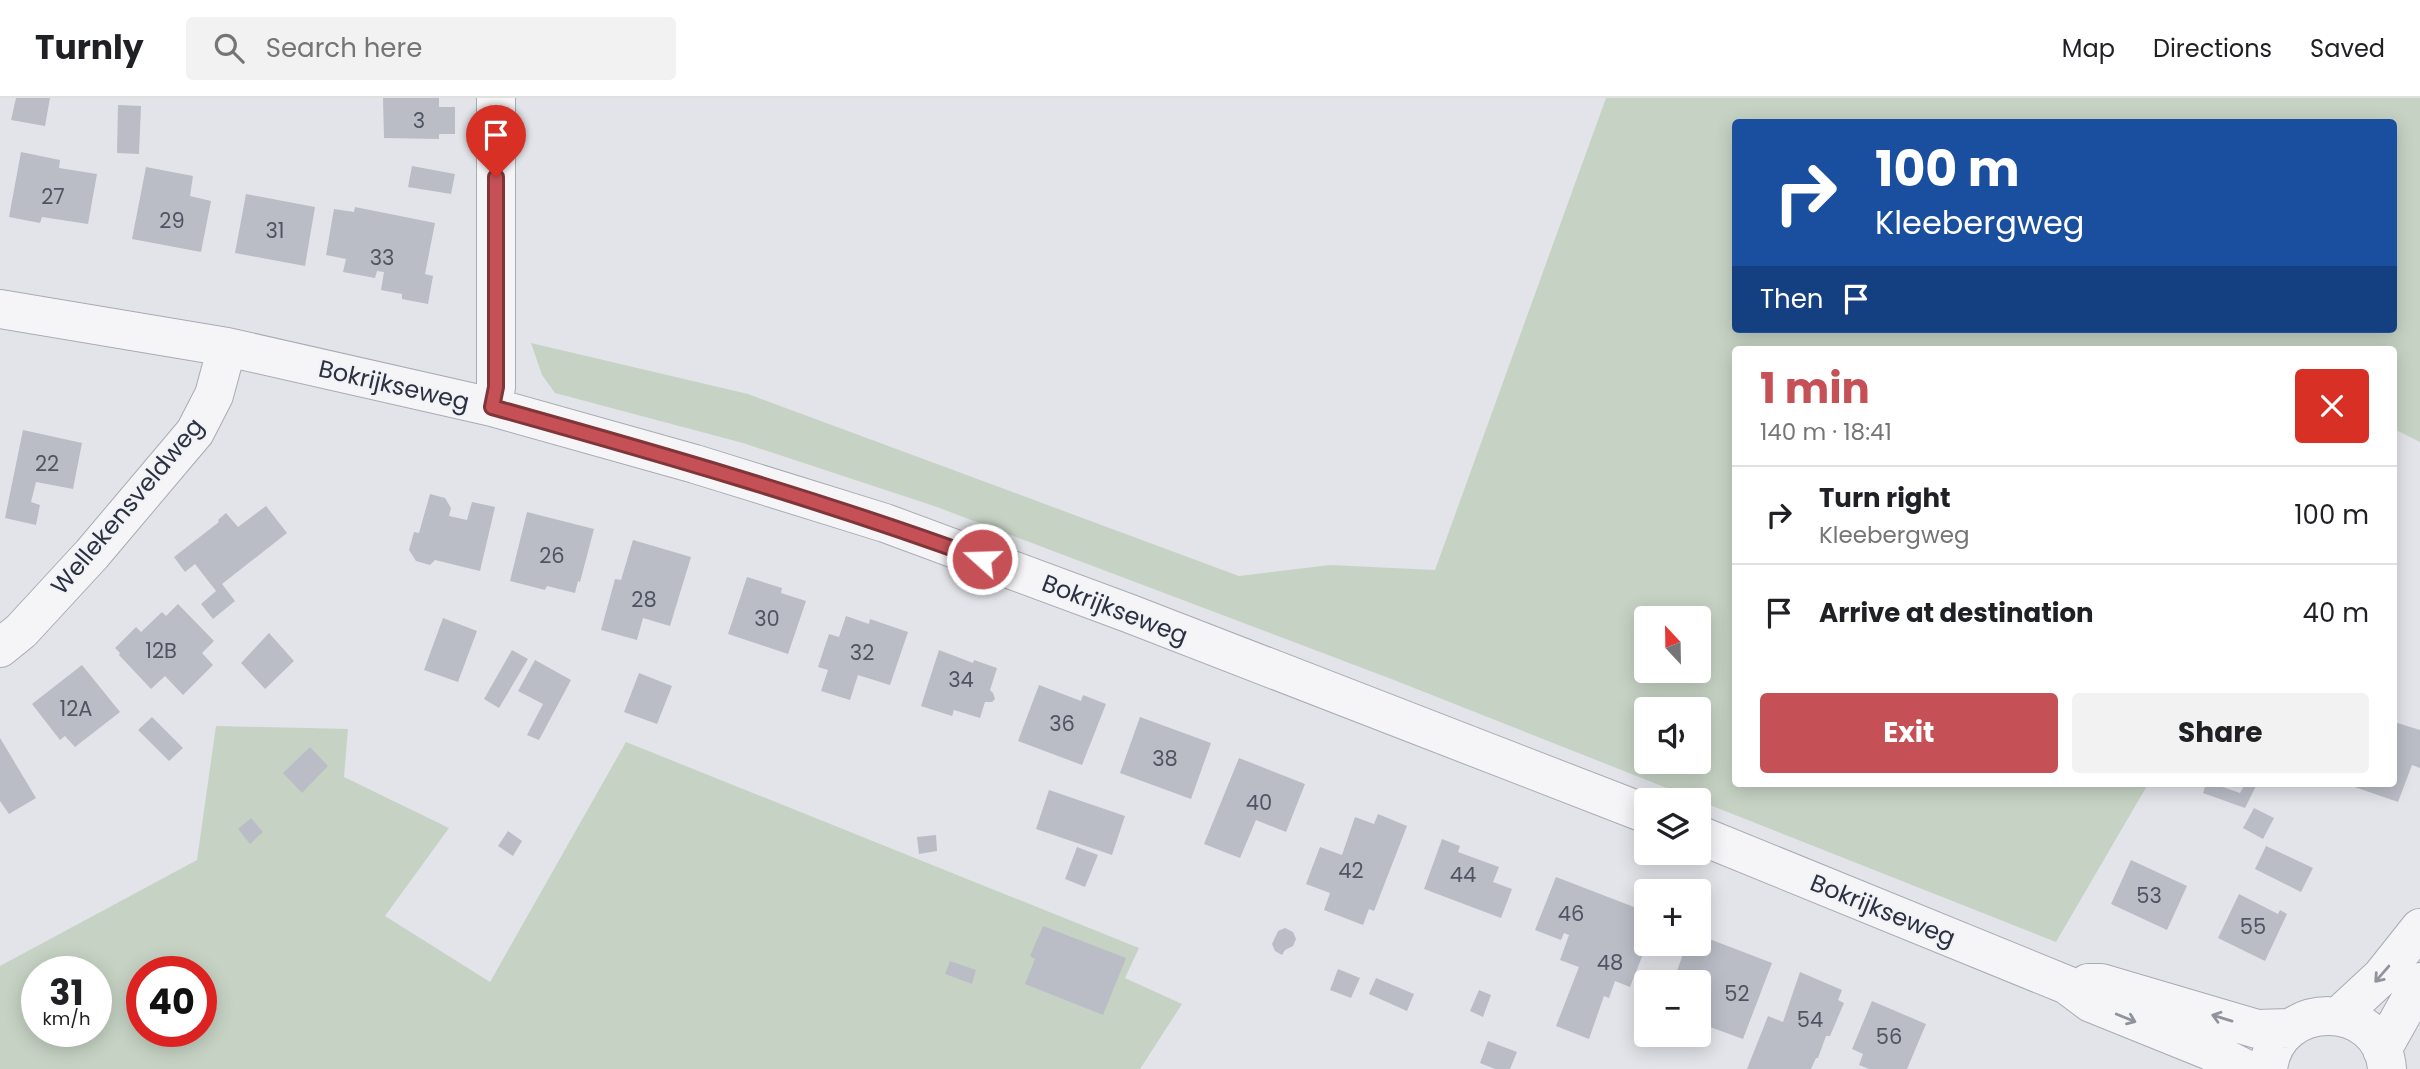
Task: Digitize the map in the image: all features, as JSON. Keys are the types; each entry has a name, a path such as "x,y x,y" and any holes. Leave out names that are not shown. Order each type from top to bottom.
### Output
{"street":[{"path":"492,407 496,387 496,98"},
{"name":"Bokrijkseweg","path":"0,309 227,347 492,407 695,464 885,523 1128,613 1634,809"},
{"name":"Wellekensveldweg","path":"0,648 22,631 92,554 195,432 214,395 227,347"},
{"name":"Bokrijkseweg","path":"1711,840 2067,985 2091,1003 2210,1051 2246,1069"},
{"path":"2385,1059 2372,1034 2357,1022 2340,1016 2381,977 2420,928"},
{"path":"2385,1059 2420,982"},
{"name":"Bokrijkseweg","path":"2067,985 2101,983 2257,1029 2289,1028 2304,1019 2322,1015 2340,1016"},
{"path":"2268,1069 2277,1043 2289,1028"}],"green space":[{"path":"1606,98 2420,98 2420,442 2397,430 2397,346 1732,346 1732,787 2146,787 2056,942 1711,805 1711,788 1667,788 1394,680 937,507 743,443 555,393 542,375 531,343 748,394 1239,576 1330,565 1435,570"},
{"path":"216,726 348,729 344,777 449,828 385,916 490,982 626,742 1139,948 1125,978 1182,1004 1140,1069 0,1069 0,966 197,860"}],"building":[{"path":"16,98 50,98 45,126 11,120"},
{"path":"383,98 439,98 439,107 455,107 455,134 439,134 439,139 384,138"},
{"path":"118,105 141,106 139,154 117,153"},
{"path":"21,152 60,160 59,168 97,174 88,224 42,217 40,223 9,217"},
{"path":"412,166 455,174 451,194 408,187"},
{"path":"146,167 193,176 190,196 211,201 201,252 132,239"},
{"path":"246,194 315,207 305,266 235,253"},
{"path":"355,207 435,223 425,274 433,276 428,304 402,299 402,294 381,290 384,272 377,271 375,278 343,272 346,259 326,255 334,209 354,212"},
{"path":"23,430 82,443 73,489 36,482 31,502 40,505 36,525 5,518"},
{"path":"430,494 445,498 451,508 449,516 467,520 472,502 495,507 480,571 435,560 430,565 416,561 409,550 414,532 419,533"},
{"path":"266,506 287,533 222,584 235,601 213,619 201,604 216,591 195,564 185,572 174,557 219,522 226,513 238,527"},
{"path":"527,512 594,529 575,593 547,586 545,590 510,581"},
{"path":"633,540 691,557 670,626 643,618 637,640 601,630 615,579 621,580"},
{"path":"747,577 782,588 781,593 806,601 788,654 728,634"},
{"path":"178,604 214,641 202,653 213,665 183,695 165,676 151,689 115,648 136,627 141,632 162,612 166,616"},
{"path":"846,616 869,624 870,619 908,632 890,685 858,675 850,700 821,691 828,670 818,667 829,634 839,637"},
{"path":"443,618 477,631 458,682 424,670"},
{"path":"269,633 294,661 265,689 241,663"},
{"path":"512,650 528,659 499,708 484,699"},
{"path":"939,650 973,663 974,660 997,668 990,690 995,699 985,702 980,718 954,710 952,716 921,706"},
{"path":"535,660 571,680 539,740 527,735 543,704 518,691"},
{"path":"82,665 120,712 75,747 65,736 60,740 32,704"},
{"path":"639,673 672,686 657,724 624,712"},
{"path":"1039,685 1081,701 1083,695 1106,704 1082,765 1018,741"},
{"path":"152,717 183,748 169,761 138,730"},
{"path":"1140,717 1211,743 1191,799 1120,773"},
{"path":"2397,723 2420,730 2420,768 2412,765 2398,802 2355,787 2397,787"},
{"path":"0,738 36,798 9,814 0,801"},
{"path":"310,747 328,766 302,793 283,773"},
{"path":"1239,758 1305,784 1286,832 1256,820 1240,858 1204,844"},
{"path":"2205,787 2223,787 2240,793 2243,787 2256,787 2245,808 2203,793"},
{"path":"1049,790 1125,816 1112,855 1036,829"},
{"path":"2254,808 2274,818 2263,839 2243,828"},
{"path":"1378,814 1407,826 1374,911 1369,909 1363,925 1324,910 1330,893 1306,884 1320,847 1342,855 1355,817 1374,824"},
{"path":"251,818 263,832 250,844 238,829"},
{"path":"508,831 522,841 513,856 498,846"},
{"path":"936,835 937,851 919,854 917,837"},
{"path":"1442,839 1460,846 1458,852 1499,867 1493,882 1512,889 1501,918 1424,889"},
{"path":"2266,846 2313,868 2301,892 2255,869"},
{"path":"1077,847 1098,855 1085,887 1065,879"},
{"path":"2131,860 2187,886 2167,930 2111,904"},
{"path":"1556,877 1634,907 1634,956 1642,956 1637,970 1634,970 1630,987 1615,981 1609,998 1604,996 1589,1039 1556,1026 1579,967 1560,960 1569,935 1564,933 1561,940 1535,930"},
{"path":"2239,894 2278,914 2280,910 2287,914 2265,961 2218,938"},
{"path":"1043,926 1126,958 1103,1015 1025,984 1035,959 1030,956"},
{"path":"1285,928 1293,932 1296,939 1293,946 1282,955 1275,951 1272,944 1278,931"},
{"path":"1711,940 1772,963 1743,1039 1711,1027 1711,970 1677,970 1682,956 1711,956"},
{"path":"950,961 976,970 972,984 945,974"},
{"path":"1338,969 1360,978 1351,998 1330,990"},
{"path":"1800,972 1842,990 1838,1000 1844,1003 1830,1036 1826,1036 1818,1058 1811,1069 1747,1069 1768,1016 1783,1022"},
{"path":"1376,978 1414,994 1407,1011 1369,994"},
{"path":"1479,990 1491,995 1483,1017 1470,1011"},
{"path":"1872,1001 1926,1024 1907,1069 1869,1069 1859,1065 1863,1054 1852,1049"},
{"path":"1488,1041 1517,1052 1510,1069 1495,1069 1480,1063"}],"route":[{"path":"496,177 496,387 492,407 695,464 885,523 982,559"}]}
